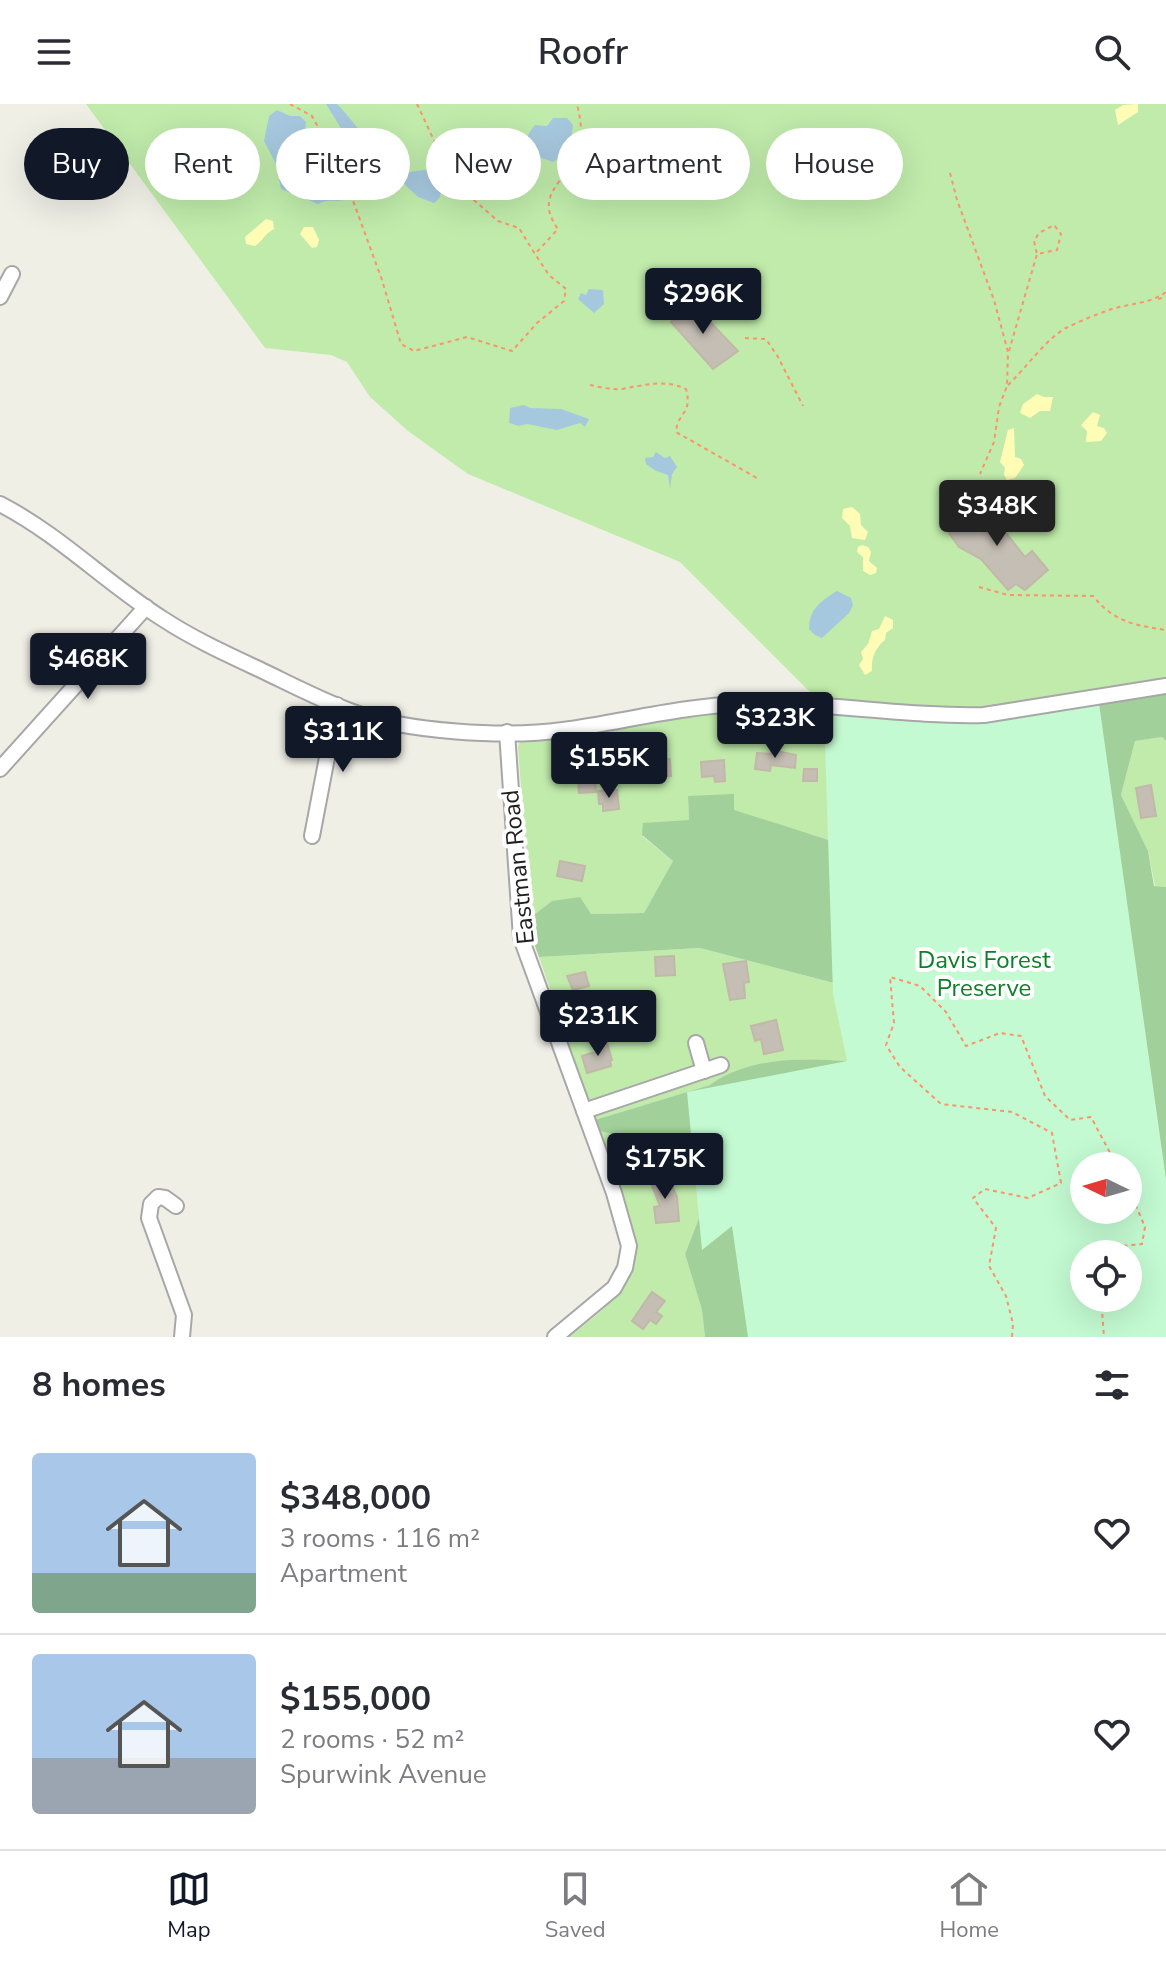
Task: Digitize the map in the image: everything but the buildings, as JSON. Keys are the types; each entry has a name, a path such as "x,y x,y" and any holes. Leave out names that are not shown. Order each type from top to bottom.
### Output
{"street":[{"path":"0,297 12,274"},
{"path":"0,504 57,539 146,607 200,640 337,705 381,721 411,726 507,732 560,730 740,704 984,715 1166,686"},
{"path":"0,769 146,607"},
{"path":"312,836 337,705"},
{"name":"Eastman Road","path":"507,732 521,938 629,1246 628,1258 614,1288 555,1337"},
{"path":"696,1043 704,1071"},
{"path":"584,1111 721,1065"},
{"path":"176,1206 158,1197 151,1204 149,1218 184,1315 182,1337"}],"path":[{"path":"290,104 312,116 344,176 382,280 401,344 414,351 467,337 512,351 537,323 564,301 566,289 549,275 519,228 498,221 467,194 440,153 417,104"},
{"path":"535,254 558,229 549,217 548,204 554,186 577,154 582,130 577,104"},
{"path":"950,173 994,300 1008,352"},
{"path":"980,474 994,442 999,407 1007,386 1008,352 1037,254 1034,241 1039,233 1054,225 1061,234 1057,250 1037,254"},
{"path":"1007,386 1050,337 1112,309 1166,295"},
{"path":"745,338 766,339 803,406"},
{"path":"590,385 619,389 646,384 674,384 686,389 689,401 687,411 676,425 676,432 757,478"},
{"path":"979,587 1008,595 1093,596 1107,613 1133,625 1166,630"},
{"path":"1012,1337 1013,1324 1006,1296 989,1266 996,1228 973,1198 985,1189 1028,1198 1061,1183 1052,1133 1012,1112 941,1104 900,1067 886,1045 894,1023 890,977 920,986 946,1012 966,1046 1000,1033 1021,1036 1045,1096 1070,1120 1091,1117 1110,1152"},
{"path":"1142,1220 1145,1227 1142,1244"},
{"path":"1102,1312 1104,1337"}],"green space":[{"path":"86,104 1166,104 1166,686 984,715 824,706 680,562 468,474 408,431 370,397 347,362 331,355 265,348 156,200 260,200 260,128 145,128 145,184 129,163 129,128 104,128"},
{"name":"Davis Forest Preserve","path":"1166,686 1166,741 1162,737 1135,741 1121,795 1148,851 1154,886 1166,887 1166,1337 705,1337 702,1310 685,1254 703,1208 689,1151 599,1131 595,1120 710,1085 758,1064 793,1060 847,1061 834,983 700,948 539,957 533,940 531,917 552,901 580,897 591,914 644,913 673,861 642,835 643,823 689,820 688,796 734,794 734,810 829,840 824,706 954,716"},
{"name":"Davis Forest Preserve","path":"1098,696 1166,1179 1166,1337 748,1337 732,1226 702,1250 687,1092 847,1061 833,994 824,712 954,716"},
{"path":"760,709 824,712 830,840 688,797 689,820 642,836 673,861 644,913 590,914 552,901 531,917 518,747 521,738"},
{"path":"1162,737 1166,741 1166,887 1155,886 1148,851 1121,795 1135,741"},
{"path":"700,948 834,983 847,1061 794,1060 758,1064 710,1085 595,1120 539,957"},
{"path":"599,1131 689,1151 703,1208 685,1254 702,1310 705,1337 568,1337 607,1305 624,1274 632,1244 632,1228"}],"sand":[{"path":"1138,104 1138,112 1118,125 1115,110 1123,105"},
{"path":"266,219 273,221 274,229 255,246 246,244 245,237"},
{"path":"304,227 313,227 319,240 317,247 312,248 300,234"},
{"path":"1037,394 1053,397 1050,411 1040,411 1030,418 1020,413 1023,404"},
{"path":"1093,412 1100,415 1097,426 1107,433 1101,441 1086,442 1087,431 1081,425"},
{"path":"1014,428 1015,457 1021,459 1024,465 1015,478 1007,480 1005,468 1000,462 1008,430"},
{"path":"852,507 860,514 861,525 868,532 865,540 852,538 850,526 842,518 843,509"},
{"path":"862,545 871,552 869,561 877,568 876,573 870,575 863,571 863,557 857,552"},
{"path":"885,616 893,620 893,628 886,633 885,640 874,654 872,671 865,675 859,665 863,659 861,652 868,644 872,631 879,629"}],"water":[{"path":"326,104 337,104 358,128 341,128"},
{"path":"277,110 290,116 300,116 306,122 305,128 276,128 276,164 264,141 269,116"},
{"path":"553,118 567,118 573,125 573,128 557,128 557,159 553,162 541,158 541,128 533,128 535,125 547,126"},
{"path":"426,170 426,200 410,190 410,172"},
{"path":"308,200 344,200 325,201 318,204"},
{"path":"589,289 603,290 604,304 594,313 578,299 581,293 586,295"},
{"path":"524,405 561,409 589,419 585,427 580,423 557,430 509,423 510,408"},
{"path":"656,452 665,458 670,456 677,467 672,474 670,489 668,475 646,464 645,458 653,457"},
{"path":"837,591 851,598 853,605 849,613 822,638 809,629 811,616 821,602"}]}
